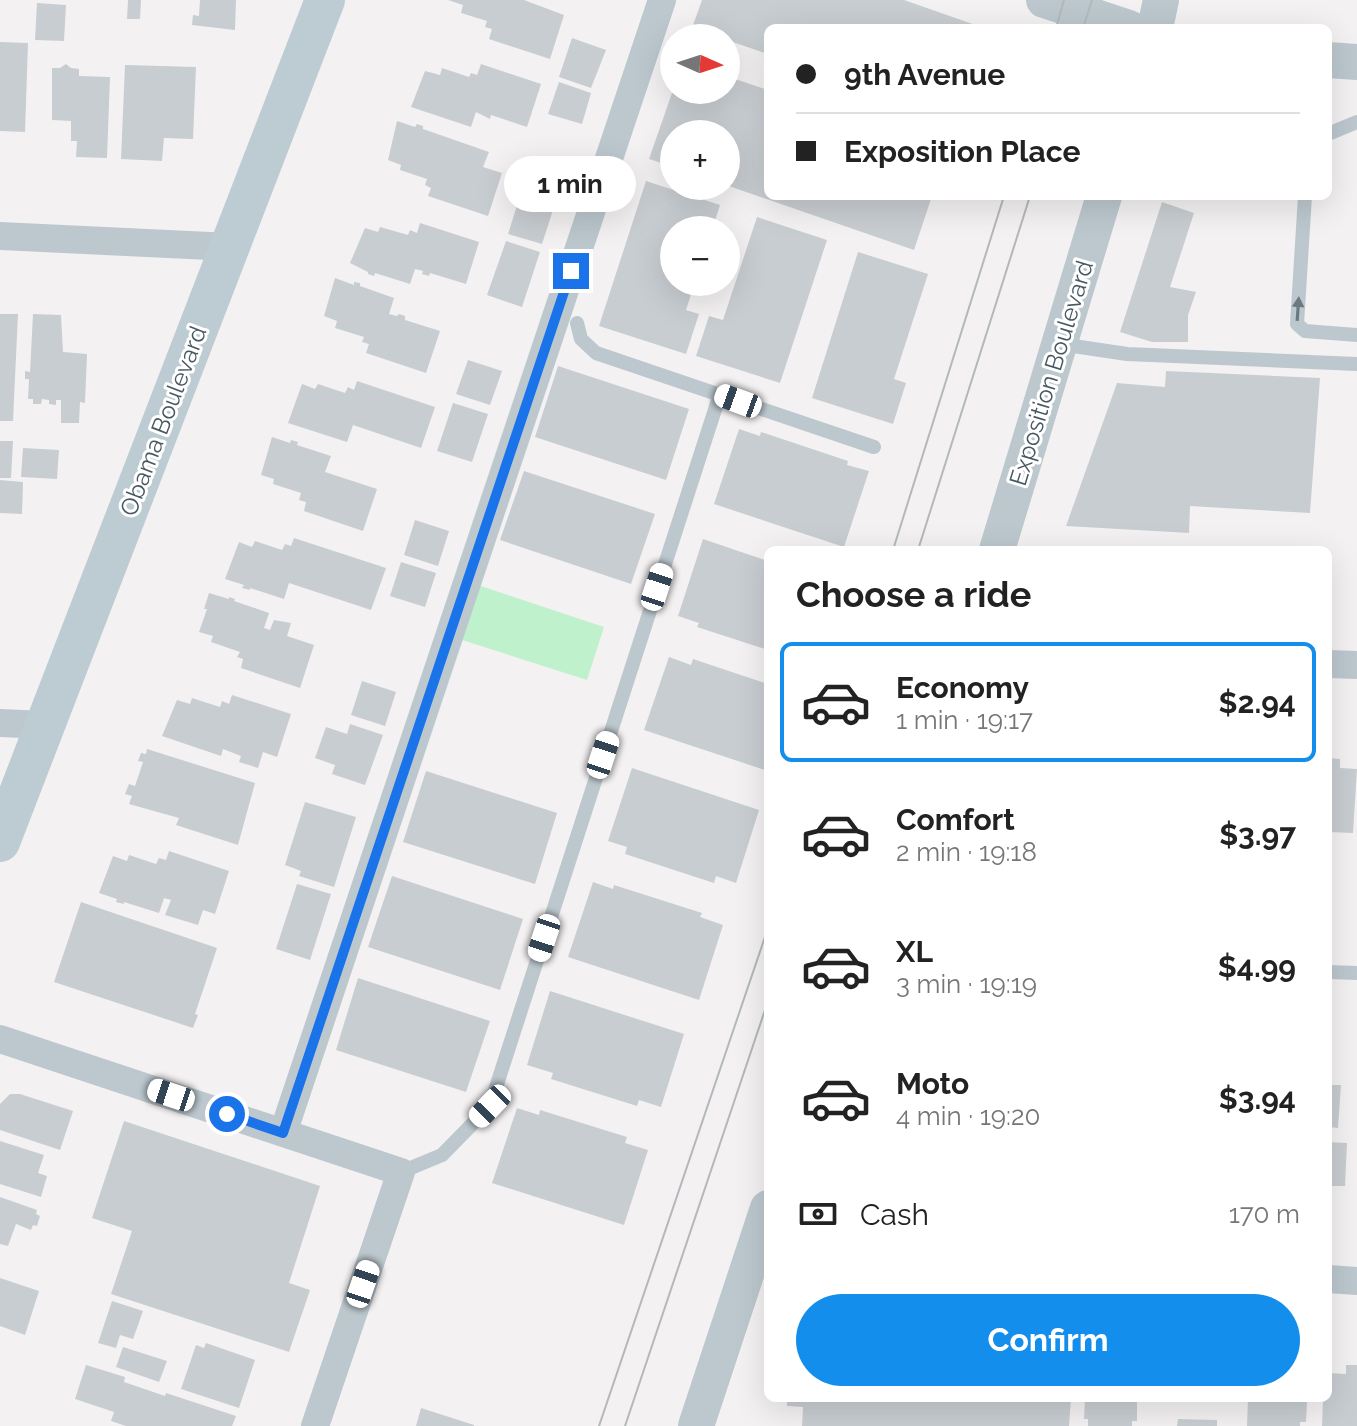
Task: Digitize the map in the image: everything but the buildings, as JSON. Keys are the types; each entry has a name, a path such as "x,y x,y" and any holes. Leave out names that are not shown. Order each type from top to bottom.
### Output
{"main road":[{"name":"Obama Boulevard","path":"0,842 325,0"}],"street":[{"path":"283,1133 662,0"},
{"path":"1044,0 1117,24"},
{"path":"1156,24 1161,0"},
{"path":"1332,60 1357,62"},
{"name":"Exposition Boulevard","path":"998,546 1103,200"},
{"path":"0,236 231,247"},
{"path":"1332,664 1357,665"},
{"path":"0,723 44,725"},
{"path":"0,1039 401,1172 315,1426"},
{"path":"696,1426 762,1243"},
{"path":"1332,1279 1357,1281"}],"lane":[{"path":"1332,132 1357,122"},
{"path":"1305,200 1297,324 1305,331 1357,335"},
{"path":"577,323 581,339 596,353 874,447"},
{"path":"1059,344 1127,354 1357,364"},
{"path":"401,1172 442,1155 490,1106 720,394"},
{"path":"1332,972 1357,973"}],"green space":[{"path":"478,585 604,627 587,680 459,639"}],"tram line":[{"path":"1057,24 1064,0"},
{"path":"1084,24 1092,0"},
{"path":"894,546 1003,200"},
{"path":"919,546 1029,200"},
{"path":"599,1426 764,940"},
{"path":"625,1426 764,1013"}],"route":[{"path":"227,1114 283,1133 571,271"}]}
